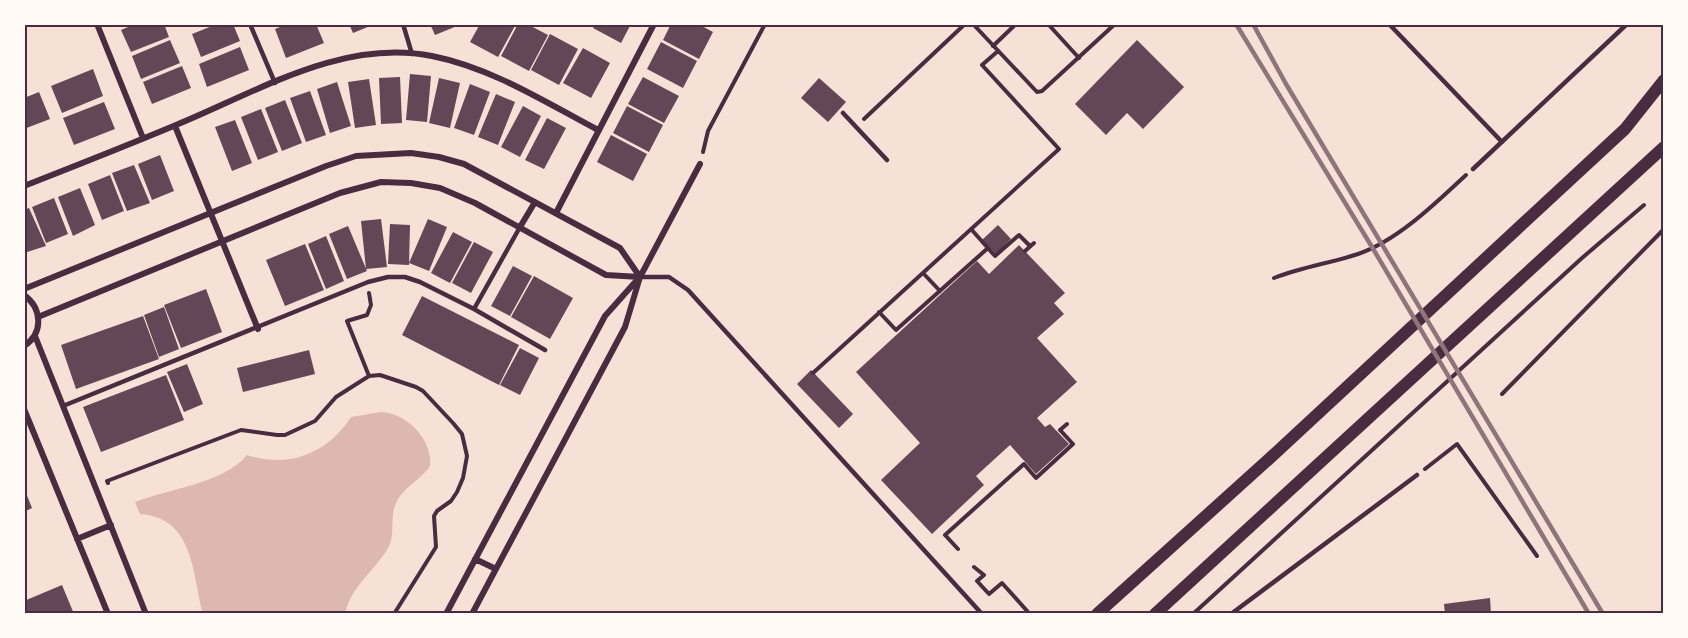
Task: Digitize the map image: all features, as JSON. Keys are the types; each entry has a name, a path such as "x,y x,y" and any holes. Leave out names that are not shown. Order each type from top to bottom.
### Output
{"main road":[{"path":"1097,614 1278,451 1625,129 1660,88 1664,80"},
{"path":"1155,614 1664,147"}],"street":[{"path":"97,24 143,138"},
{"path":"556,213 654,24"},
{"path":"24,186 176,126 275,83 339,59 370,54 412,54 461,63 492,75 598,130"},
{"path":"176,126 258,328"},
{"path":"24,289 326,166 356,156 411,153 440,157 465,164 535,201 620,248 640,277"},
{"path":"472,614 625,327 640,277 700,164"},
{"path":"38,317 340,194 381,182 411,183 440,188 475,203 606,275 640,277"},
{"path":"520,227 535,201"},
{"path":"446,614 605,316 640,277"},
{"path":"24,295 32,301 38,317 35,336 24,346"},
{"path":"35,336 146,614"},
{"path":"24,409 108,614"},
{"path":"77,539 111,525"},
{"path":"475,559 496,570"}],"lane":[{"path":"250,24 275,83"},
{"path":"403,24 412,54"},
{"path":"1389,24 1502,142"},
{"path":"1473,169 1627,24"},
{"path":"843,112 887,160"},
{"path":"474,309 520,227"},
{"path":"63,406 368,282 388,277 405,277 420,282 474,309 545,350"},
{"path":"640,277 669,277 688,290 982,614"},
{"path":"1231,614 1417,475"}],"path":[{"path":"700,164 708,130 765,24"},
{"path":"862,122 965,24"},
{"path":"973,24 1037,92 1042,91 1115,24"},
{"path":"993,46 1016,24"},
{"path":"1048,24 1079,58"},
{"path":"813,373 1059,148 982,65 998,51"},
{"path":"1274,278 1293,270 1359,254 1382,242 1438,201 1473,169"},
{"path":"1193,614 1582,258 1644,205"},
{"path":"970,229 996,256 1019,235 1032,245 1025,251"},
{"path":"1502,394 1664,229"},
{"path":"879,312 896,330 988,248"},
{"path":"923,273 940,291"},
{"path":"368,282 371,305 367,315 347,321 369,375"},
{"path":"111,492 107,481 229,433 241,430 285,435 304,427 320,417 336,397 369,375 380,375 423,391 462,434 467,456 463,478 457,492 451,501 434,516 436,547 394,614"},
{"path":"958,549 945,535 1024,464 1036,478 1073,444 1060,430 1067,424"},
{"path":"1417,475 1457,444 1537,556"},
{"path":"974,567 984,575 977,581 989,594 1002,583 1028,612 1026,614"}],"shaded area":[{"path":"381,412 400,417 416,430 427,447 430,466 399,497 394,509 392,537 388,548 352,595 345,614 203,614 193,566 181,537 172,526 158,518 140,514 135,502 211,479 237,465 247,455 278,460 306,455 331,440 351,417"}],"building":[{"path":"135,24 164,24 169,37 131,52 121,30"},
{"path":"217,24 233,24 240,41 201,57 192,34"},
{"path":"288,24 316,24 324,43 286,58 275,29"},
{"path":"349,24 375,24 353,33"},
{"path":"430,24 462,24 435,35"},
{"path":"480,24 516,24 498,57 470,42"},
{"path":"518,24 527,24 548,35 529,71 501,56"},
{"path":"595,24 631,24 621,43 593,28"},
{"path":"671,24 698,24 713,32 699,59 663,40"},
{"path":"550,34 578,49 559,85 531,70"},
{"path":"170,40 180,63 141,79 132,56"},
{"path":"1137,40 1184,87 1143,129 1127,113 1106,135 1075,104"},
{"path":"661,42 697,61 683,88 647,69"},
{"path":"240,47 249,70 207,87 199,64"},
{"path":"583,48 610,63 591,98 563,83"},
{"path":"182,66 191,88 152,104 143,82"},
{"path":"93,69 103,96 62,113 51,86"},
{"path":"410,74 431,76 427,122 406,120"},
{"path":"400,77 402,123 381,124 379,78"},
{"path":"643,77 679,96 664,123 628,104"},
{"path":"439,78 460,83 450,128 429,123"},
{"path":"819,78 846,102 828,122 801,98"},
{"path":"369,79 376,125 355,128 348,82"},
{"path":"337,82 351,126 330,133 317,89"},
{"path":"470,84 490,92 474,135 454,128"},
{"path":"310,91 326,135 306,142 290,98"},
{"path":"39,92 50,119 24,129 24,98"},
{"path":"496,94 515,102 498,145 478,137"},
{"path":"285,100 302,143 282,151 265,108"},
{"path":"104,102 115,129 74,145 63,118"},
{"path":"523,106 541,116 520,157 501,147"},
{"path":"627,106 663,125 649,152 613,133"},
{"path":"261,109 278,152 258,160 241,117"},
{"path":"547,118 566,128 544,169 525,160"},
{"path":"235,120 252,163 232,171 215,127"},
{"path":"611,135 647,154 633,181 597,162"},
{"path":"160,155 174,191 152,200 138,164"},
{"path":"134,165 150,203 127,211 112,173"},
{"path":"110,175 124,211 102,220 88,184"},
{"path":"80,188 95,225 73,236 58,197"},
{"path":"54,198 68,234 46,243 32,207"},
{"path":"29,208 46,246 24,253 24,210"},
{"path":"381,219 387,267 366,269 361,221"},
{"path":"428,219 447,227 429,271 409,263"},
{"path":"390,224 410,225 409,265 388,264"},
{"path":"998,225 1011,239 996,254 982,240"},
{"path":"348,226 367,271 347,279 329,234"},
{"path":"453,232 472,242 450,283 431,273"},
{"path":"326,236 344,281 326,289 308,244"},
{"path":"474,242 493,252 471,293 452,283"},
{"path":"305,244 324,290 285,306 266,260"},
{"path":"1019,245 1065,293 1054,303 1064,314 1037,338 1077,382 1037,418 1045,427 1050,424 1069,444 1036,474 1010,445 976,476 984,485 932,534 881,480 920,443 856,372 977,261 989,274"},
{"path":"513,266 532,276 510,316 491,306"},
{"path":"534,276 573,298 550,339 511,317"},
{"path":"206,289 222,332 181,348 164,305"},
{"path":"422,296 519,345 499,385 402,335"},
{"path":"164,307 179,349 159,357 144,315"},
{"path":"143,316 159,359 76,389 61,345"},
{"path":"520,348 539,358 520,395 500,385"},
{"path":"309,350 315,374 243,392 237,368"},
{"path":"187,364 203,404 184,412 167,372"},
{"path":"811,370 853,414 839,428 797,384"},
{"path":"166,375 184,420 101,452 83,407"},
{"path":"24,488 32,508 24,512"},
{"path":"62,585 74,614 24,614 24,601"},
{"path":"1490,598 1491,614 1445,614 1444,604"}],"railway":[{"path":"1236,24 1372,247 1589,614"},
{"path":"1253,24 1286,84 1603,614"}]}
